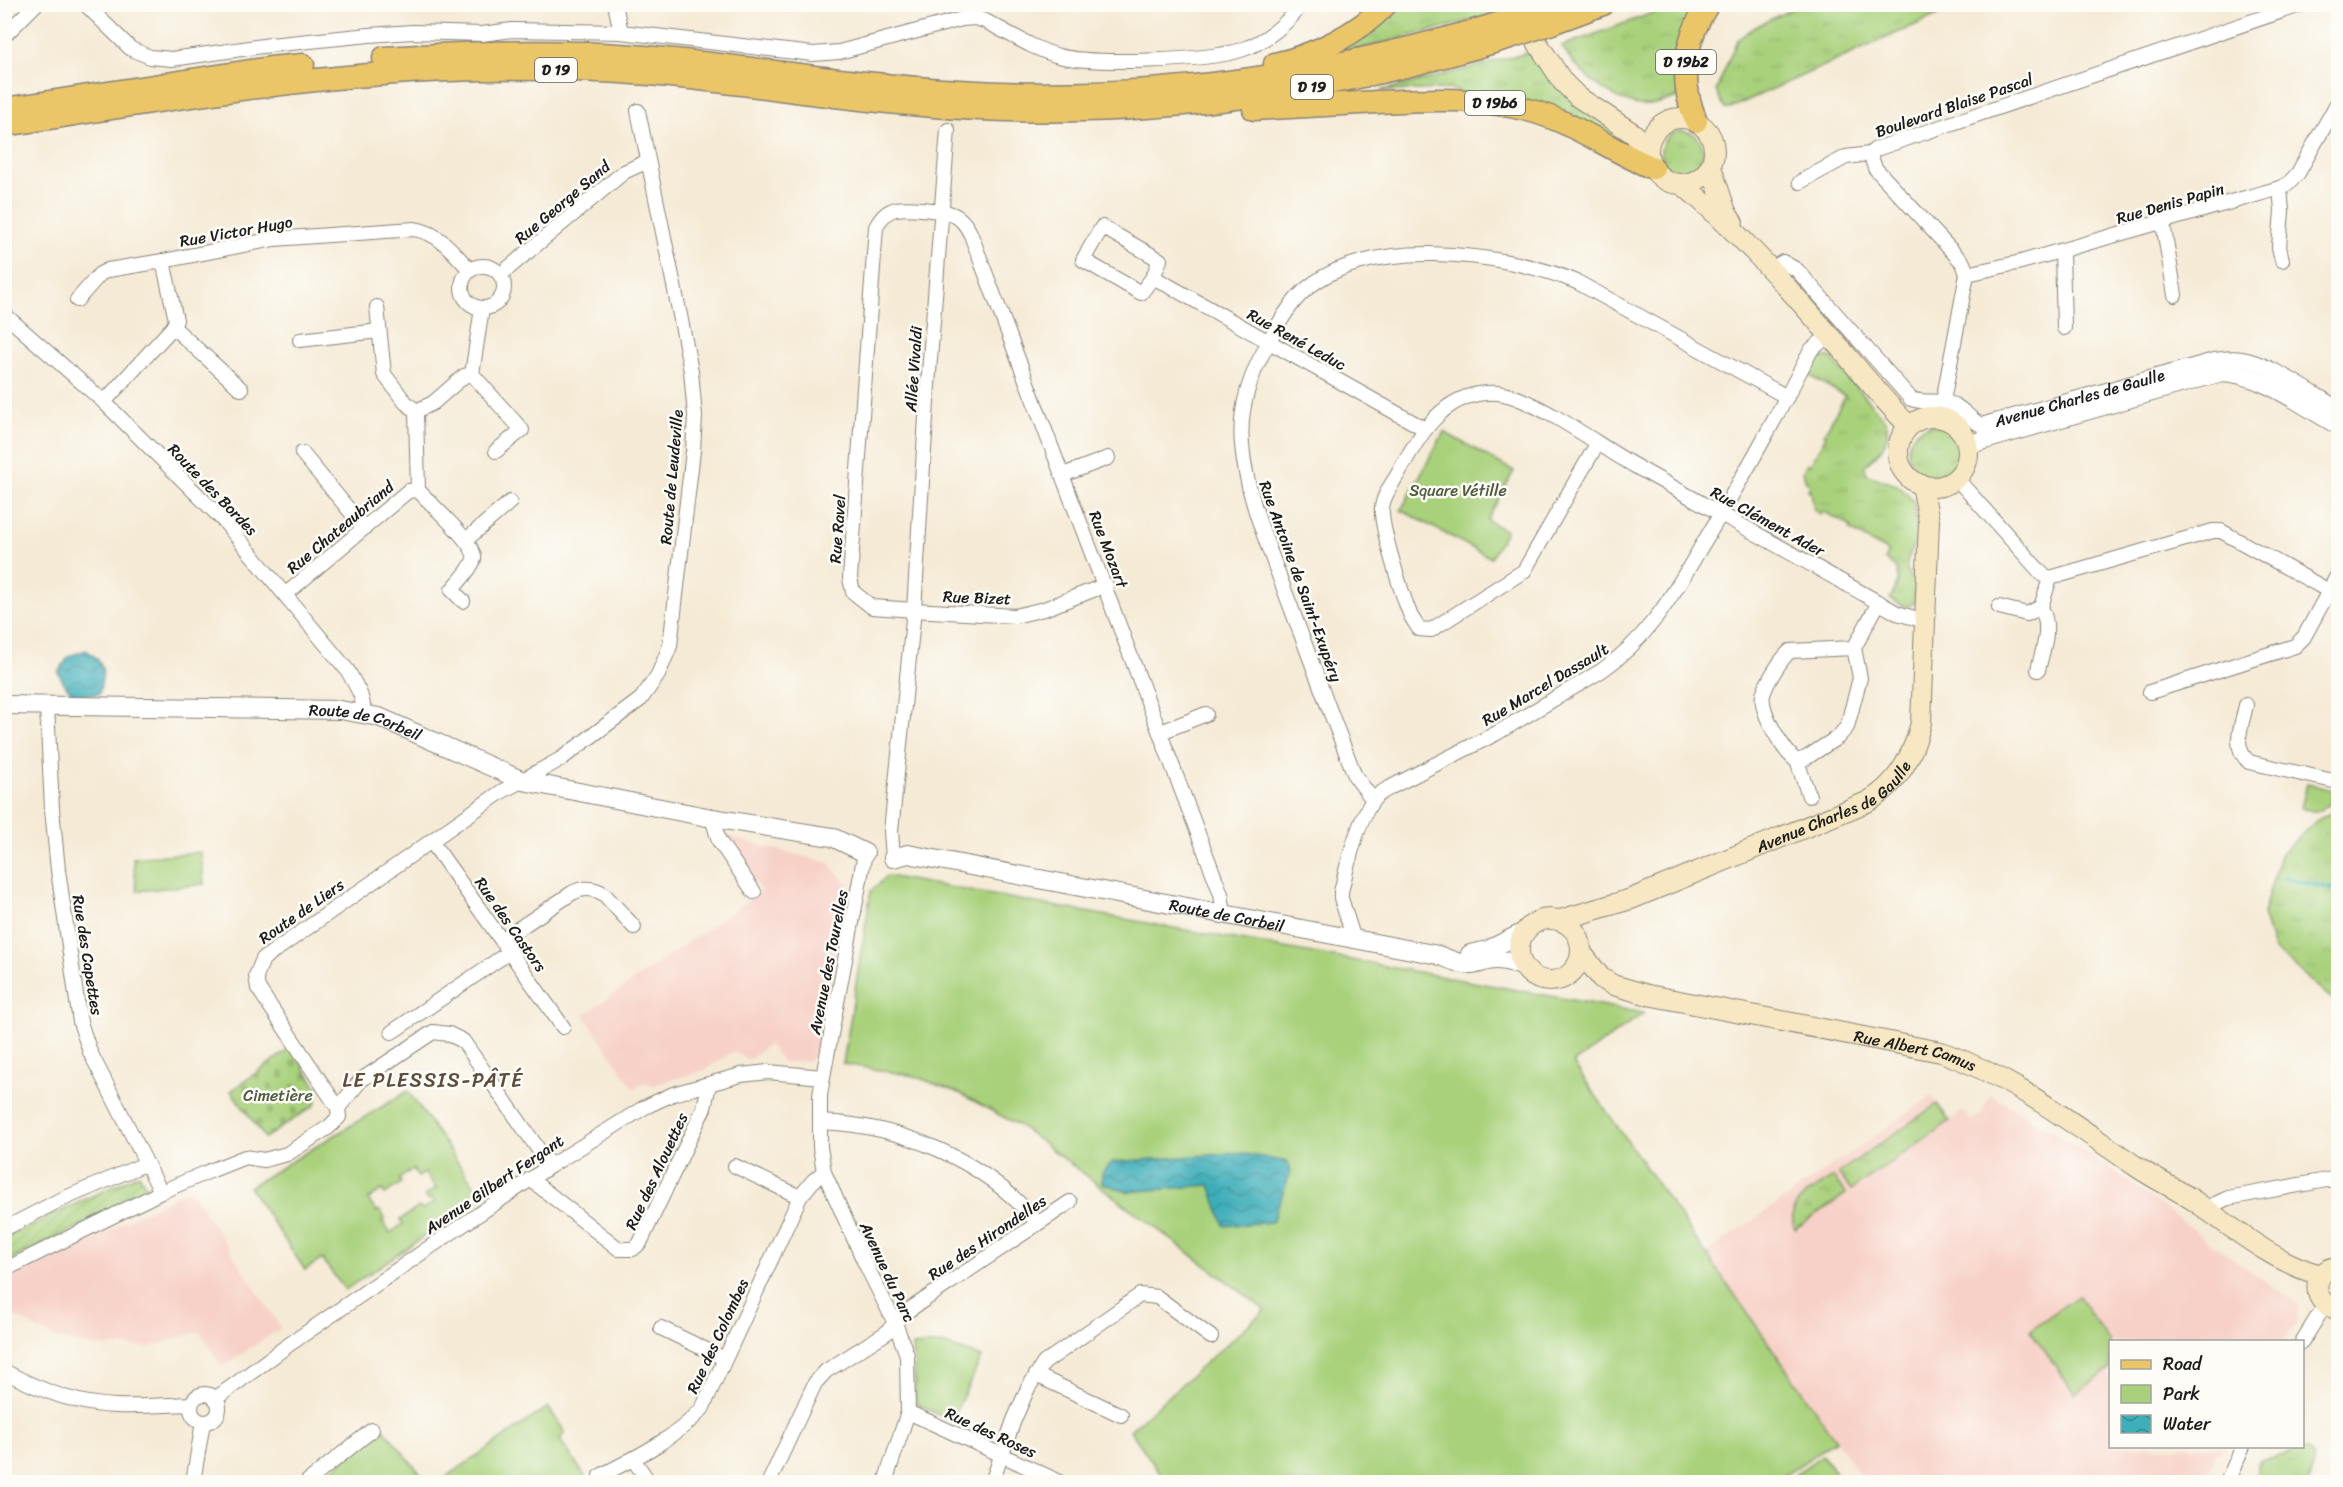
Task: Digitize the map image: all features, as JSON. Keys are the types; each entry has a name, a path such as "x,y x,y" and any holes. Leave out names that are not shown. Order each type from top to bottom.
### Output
{"main road":[{"path":"1174,88 1183,78 1261,68 1296,60 1357,28 1386,4"},
{"path":"1522,4 1538,44 1563,82 1578,97 1634,134 1650,160 1665,180 1682,184 1703,177 1711,167 1714,146 1707,129 1696,121 1679,118 1662,124 1654,131 1650,141 1650,160"},
{"name":"D 19","path":"4,125 281,82 470,69 584,71 678,77 921,105 1045,111 1167,106 1241,99 1326,84 1454,55 1549,12 1603,4"},
{"name":"D 19b2","path":"1696,121 1689,106 1685,87 1686,58 1692,35 1708,4"},
{"name":"D 19","path":"4,109 270,68 375,58 539,52 660,58 961,92 1083,93 1245,81 1334,67 1445,40 1505,30"},
{"name":"D 19b6","path":"1110,109 1130,116 1452,99 1487,102 1533,111 1553,118 1626,157 1650,160"},
{"path":"1608,115 1662,124"},
{"path":"1711,167 1726,212 1755,254"},
{"path":"1682,184 1709,207 1755,254 1909,426"},
{"path":"1941,409 1964,436 1967,446 1966,462 1939,483 1906,475 1898,460 1899,441 1909,426 1941,409"},
{"name":"Avenue Charles de Gaulle","path":"1560,920 1631,899 1867,802 1887,788 1912,754 1921,723 1929,521 1939,483"},
{"name":"Avenue Charles de Gaulle","path":"1581,947 1602,916 1631,899"},
{"path":"1550,918 1560,920 1573,929 1581,947 1577,966 1567,976 1557,980 1538,979 1524,968 1518,950 1524,932 1540,920 1550,918"},
{"name":"Rue Albert Camus","path":"1581,947 1600,978 1613,985 1648,995 1941,1052 1963,1060 2005,1079 2034,1097 2151,1177 2207,1210 2289,1264 2326,1276"},
{"name":"Rue Albert Camus","path":"1567,976 1629,996 1648,995"},
{"name":"Rue Albert Camus","path":"2151,1177 2162,1190 2189,1210 2280,1270 2326,1276"},
{"path":"2326,1276 2320,1300 2332,1307"}],"street":[{"path":"4,36 36,4"},
{"path":"86,4 131,49 140,54 172,59 369,34 413,32 482,34 512,30 621,32 813,54 839,52 962,19 975,18 1062,57 1125,60 1227,54 1247,48 1278,29 1302,4"},
{"path":"615,4 621,32"},
{"name":"Boulevard Blaise Pascal","path":"1967,274 1963,263 1875,168 1870,154 1876,149 2303,4"},
{"name":"Rue Denis Papin","path":"1967,274 2062,251 2280,188 2289,183 2298,173 2338,102"},
{"name":"Route de Leudeville","path":"523,781 561,759 641,699 658,675 669,646 693,451 695,416 691,371 638,111"},
{"name":"Allée Vivaldi","path":"914,610 948,130"},
{"path":"1800,182 1846,158 1870,154"},
{"name":"Rue George Sand","path":"500,275 624,172 648,162"},
{"path":"2280,188 2282,211 2279,247 2282,260"},
{"name":"Rue Ravel","path":"914,610 872,607 852,592 850,579 876,227 881,218 895,209 941,211"},
{"name":"Rue Mozart","path":"941,211 954,215 966,224 971,234 1161,732 1221,894 1224,915"},
{"path":"2163,223 2175,295"},
{"path":"1102,227 1160,260 1153,277 1141,293 1083,260 1102,227"},
{"name":"Rue Victor Hugo","path":"173,327 176,320 163,261 274,239 414,229 426,231 438,237 470,270"},
{"path":"2062,251 2064,328"},
{"name":"Rue Antoine de Saint-Exupéry","path":"1373,800 1354,776 1275,566 1247,479 1241,445 1244,409 1252,375 1269,342 1299,296 1324,278 1341,270 1385,256 1406,254 1470,256 1519,264 1577,282 1787,397"},
{"path":"76,300 100,274 108,270 163,261"},
{"name":"Avenue Charles de Gaulle","path":"1769,270 1783,262 1797,270 1911,399 1941,409 1955,406 1977,423 1986,425 2214,360 2228,358 2241,359 2263,366 2338,408"},
{"path":"486,266 500,275 504,286 501,298 495,304 482,308 468,303 462,290 462,283 470,270 486,266"},
{"path":"1941,409 1967,274"},
{"name":"Rue René Leduc","path":"1153,277 1425,429"},
{"path":"376,307 384,374 399,396 416,411 434,403 464,376 472,374"},
{"path":"472,374 482,308"},
{"name":"Route des Bordes","path":"4,314 104,402 223,520 348,671 361,694 364,705 363,714"},
{"path":"104,402 173,327 241,389"},
{"path":"300,340 378,331"},
{"name":"Rue Marcel Dassault","path":"1373,800 1393,786 1497,733 1617,661 1642,637 1664,610 1721,514 1811,350 1829,335"},
{"name":"Avenue Charles de Gaulle","path":"1967,446 2222,372 2235,372 2251,378 2338,425"},
{"path":"472,374 522,430 496,451"},
{"name":"Rue Clément Ader","path":"1597,444 1524,571 1431,630 1419,629 1410,616 1385,531 1382,508 1387,495 1425,429 1435,417 1457,400 1493,392 1506,394 1531,405 1879,602 1908,617 1925,621"},
{"name":"Rue Chateaubriand","path":"286,594 408,490 418,489 416,411"},
{"path":"302,453 364,528"},
{"path":"1063,475 1108,458"},
{"path":"1939,483 2043,575 2050,578 2213,531 2221,531 2329,591"},
{"path":"418,489 466,540 474,557 452,590 463,601"},
{"path":"466,540 510,502"},
{"path":"2150,692 2295,646 2304,637 2338,574"},
{"path":"2038,670 2048,628 2041,607 2050,578"},
{"name":"Rue Bizet","path":"914,610 1014,616 1044,609 1106,585"},
{"path":"1797,761 1806,758 1838,737 1847,727 1860,678 1854,648 1879,602"},
{"path":"1999,607 2027,614 2041,607"},
{"path":"893,858 891,831 914,610"},
{"path":"1809,796 1797,761 1790,757 1762,705 1763,695 1784,657 1790,651 1854,648"},
{"name":"Route de Corbeil","path":"4,705 329,710 363,714 407,728 523,781 712,818 832,837 865,853 893,858 905,866 959,875 1017,876 1438,955 1473,954 1488,950 1524,932"},
{"path":"2246,705 2238,746 2241,755 2249,762 2338,782"},
{"name":"Rue des Capettes","path":"47,706 55,835 80,1022 90,1052 161,1192"},
{"path":"1161,732 1206,714"},
{"name":"Route de Liers","path":"338,1108 258,988 256,976 258,967 271,952 501,792 523,781"},
{"path":"1354,940 1341,892 1362,823 1373,800"},
{"path":"712,818 719,841 754,892"},
{"name":"Rue des Castors","path":"431,841 503,939 563,1027"},
{"name":"Avenue des Tourelles","path":"823,1077 865,853"},
{"path":"503,939 572,893 584,889 604,894 634,927"},
{"path":"392,1032 511,951"},
{"name":"Route de Corbeil","path":"1438,955 1457,963 1471,965 1491,960 1503,960 1524,968"},
{"path":"4,1270 161,1192 245,1157 264,1160 287,1154 329,1127 339,1117 338,1108 360,1080 433,1032 449,1034 463,1041 550,1166"},
{"name":"Avenue Gilbert Fergant","path":"215,1399 297,1339 530,1179 646,1106 673,1094 741,1075 768,1072 823,1077"},
{"name":"Avenue du Parc","path":"823,1077 820,1096 820,1147 824,1172 895,1323 907,1355 908,1412 885,1482"},
{"name":"Rue des Alouettes","path":"530,1179 619,1249 633,1249 640,1243 699,1119 709,1085"},
{"path":"820,1122 882,1130 921,1141 987,1176 1017,1199 1037,1222"},
{"path":"4,1229 58,1201 145,1164"},
{"path":"735,1166 800,1197"},
{"name":"Rue des Colombes","path":"600,1476 633,1459 692,1420 702,1409 800,1197 824,1172"},
{"path":"2207,1210 2228,1198 2338,1178"},
{"name":"Rue des Hirondelles","path":"769,1482 815,1383 826,1371 886,1334 903,1314 1070,1202"},
{"path":"992,1482 1014,1420 1036,1375 1052,1356 1140,1295 1157,1297 1211,1336"},
{"path":"2303,1340 2332,1307"},
{"path":"661,1328 725,1359"},
{"path":"4,1371 54,1395 83,1402 116,1406 191,1404 199,1396 205,1394 215,1399 218,1405 216,1416 212,1420 203,1422 193,1416 191,1404"},
{"path":"1036,1375 1121,1415"},
{"name":"Rue des Roses","path":"908,1412 1060,1482"},
{"path":"193,1482 203,1422"},
{"path":"307,1482 372,1430"},
{"path":"2227,1482 2242,1448"},
{"path":"633,1459 649,1482"}],"shaded area":[{"path":"729,837 829,863 847,884 815,1052 809,1061 783,1062 768,1044 749,1060 734,1051 705,1070 653,1085 644,1082 634,1089 584,1015 761,891 729,845"},
{"path":"1990,1094 2109,1167 2298,1306 2297,1323 2285,1340 2109,1340 2109,1448 2225,1448 2215,1455 2203,1482 1865,1482 1706,1253 1932,1096 1950,1120 1963,1111 1971,1121 1982,1113"},
{"path":"190,1189 281,1328 222,1367 200,1331 149,1347 89,1346 59,1339 40,1331 13,1315 5,1307 5,1282"}],"green space":[{"path":"1513,4 1517,9 1330,56 1396,5"},
{"path":"1802,4 1947,5 1937,15 1726,110 1716,91 1737,40 1755,27"},
{"path":"1675,5 1702,5 1680,96 1649,105 1628,102 1595,83 1575,65 1562,46"},
{"path":"1527,53 1535,56 1553,83 1629,137 1631,148 1451,89 1380,91"},
{"path":"1682,131 1697,137 1703,152 1697,167 1682,173 1667,167 1661,152 1667,137"},
{"path":"1817,357 1830,357 1886,421 1886,441 1875,457 1864,466 1868,475 1899,486 1914,502 1916,537 1907,564 1909,575 1914,582 1914,603 1911,605 1902,605 1890,599 1898,582 1897,570 1885,559 1889,552 1850,530 1852,527 1823,511 1821,514 1814,510 1811,492 1808,489 1810,488 1809,482 1806,482 1803,471 1807,463 1810,465 1845,396 1808,375"},
{"path":"1934,425 1944,427 1952,433 1958,441 1960,451 1958,461 1952,469 1944,475 1934,477 1924,475 1916,469 1910,461 1908,451 1910,441 1916,433 1924,427"},
{"name":"Square Vétille","path":"1444,432 1514,471 1487,520 1506,531 1491,558 1401,510"},
{"path":"2307,784 2333,790 2330,803 2317,812 2301,808"},
{"path":"2338,808 2338,1004 2274,949 2263,914 2280,855 2316,821"},
{"path":"201,852 204,884 137,891 133,858"},
{"path":"887,876 1644,1013 1573,1063 1836,1440 1775,1482 1166,1482 1130,1430 1265,1310 1020,1126 959,1093 914,1076 843,1064 871,891"},
{"name":"Cimetière","path":"291,1048 318,1089 315,1105 265,1138 231,1091"},
{"path":"408,1091 482,1197 345,1290 322,1259 305,1270 249,1187","holes":["413,1169 418,1177 425,1173 436,1188 425,1196 428,1200 432,1198 435,1202 422,1210 419,1207 400,1220 403,1224 390,1233 382,1221 385,1219 379,1210 376,1212 368,1199 382,1190 385,1194 401,1183 399,1179"]},
{"path":"1937,1104 1950,1121 1851,1190 1838,1173"},
{"path":"139,1174 150,1193 5,1262 5,1240 10,1235"},
{"path":"1833,1177 1846,1194 1795,1229 1793,1211 1797,1204 1809,1192"},
{"path":"2078,1296 2109,1341 2109,1370 2075,1394 2030,1330"},
{"path":"942,1344 982,1357 951,1421 916,1403 913,1346"},
{"path":"548,1407 565,1432 560,1440 589,1482 439,1482"},
{"path":"384,1429 427,1482 316,1482"},
{"path":"2299,1449 2308,1450 2314,1457 2309,1482 2255,1482 2259,1460 2285,1455"},
{"path":"1822,1455 1842,1482 1785,1482"}],"water":[{"path":"86,650 97,659 102,669 99,694 74,694 58,672 69,656"},
{"path":"1239,1153 1288,1162 1290,1174 1272,1222 1224,1226 1210,1185 1128,1192 1102,1183 1102,1172 1113,1162"}],"waterway":[{"path":"2284,878 2338,890"}],"district":[{"name":"LE PLESSIS-PÂTÉ","path":"433,1080"}]}
